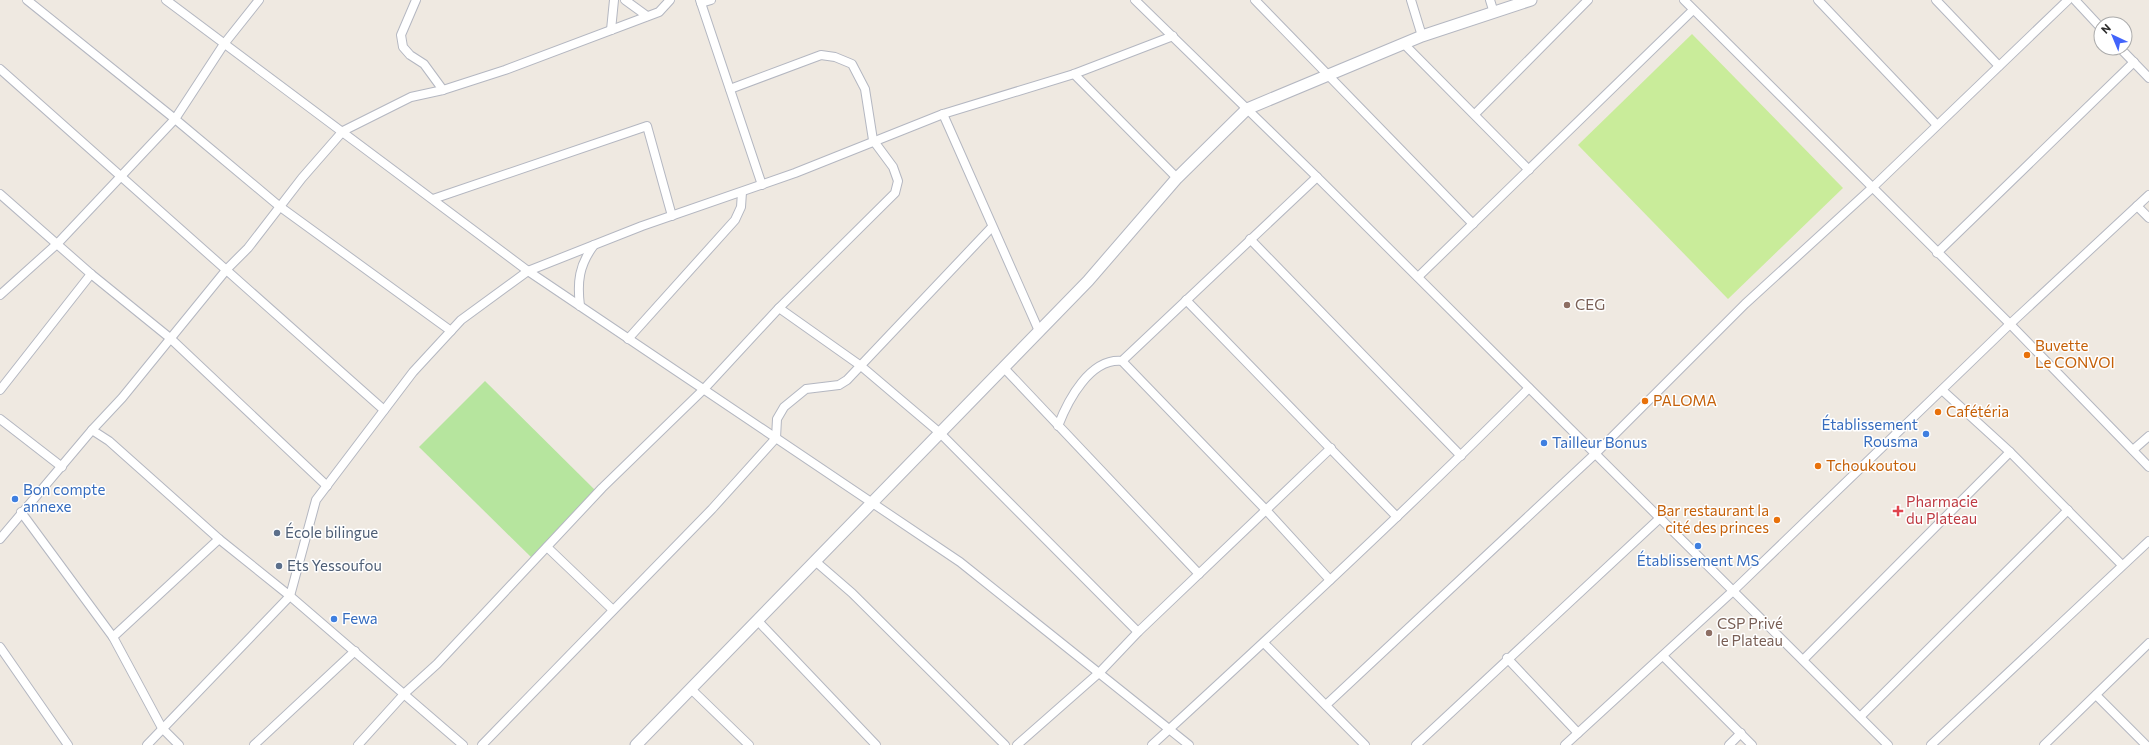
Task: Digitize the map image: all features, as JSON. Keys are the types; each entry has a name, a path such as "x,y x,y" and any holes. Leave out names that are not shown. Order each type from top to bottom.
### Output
{"street":[{"path":"27,0 175,119 279,206 451,331"},
{"path":"166,0 433,198 528,271 960,562 1100,672 1189,745"},
{"path":"0,295 58,243 175,119 224,44 259,0"},
{"path":"416,0 401,35 403,47 410,55 424,64 443,90"},
{"path":"611,30 614,0"},
{"path":"625,0 647,16"},
{"path":"0,539 21,512 62,467 92,430 122,398 227,269 248,248 279,206 343,131 410,97 443,90 505,70 659,12 670,0"},
{"path":"711,0 700,2 762,185"},
{"path":"1135,0 1317,177 1888,745"},
{"path":"1255,0 1473,224"},
{"path":"1411,0 1422,36"},
{"path":"1490,0 1494,13"},
{"path":"636,745 1088,282 1177,178 1247,109 1422,36 1531,0"},
{"path":"1475,114 1588,0"},
{"path":"1684,0 2010,324 2149,467"},
{"path":"1818,0 1937,125"},
{"path":"1936,0 1999,66"},
{"path":"1326,705 1595,454 1744,304 1872,188 2068,0"},
{"path":"2075,0 2093,19"},
{"path":"1418,277 1693,10"},
{"path":"148,745 162,728 290,596 316,500 413,372 461,320 528,271 672,216 795,174 873,140 943,114 1074,74 1173,36"},
{"path":"1404,44 1529,170"},
{"path":"358,745 406,693 437,664 602,488 704,389 779,308 894,193 898,181 893,167 873,140 865,89 852,64 835,57 821,55 730,89"},
{"path":"2128,56 2149,78"},
{"path":"1937,253 2134,62"},
{"path":"0,69 384,410"},
{"path":"1074,74 1177,178"},
{"path":"943,114 1039,331"},
{"path":"433,198 647,126 672,216"},
{"path":"1058,426 1070,400 1094,370 1106,362 1122,361 1317,177"},
{"path":"628,339 735,220 741,206 742,192"},
{"path":"0,194 58,243 91,274 170,338 327,486"},
{"path":"1564,745 1733,591 2010,324 2149,195"},
{"path":"2137,206 2149,218"},
{"path":"482,745 712,508 776,438 777,419 784,408 806,389 839,385 847,380 992,227"},
{"path":"1250,240 1461,456"},
{"path":"580,306 578,285 579,274 583,262 594,245"},
{"path":"0,390 91,274"},
{"path":"1186,300 1397,517"},
{"path":"779,308 861,366 940,433 1138,632"},
{"path":"1122,361 1266,510 1330,580"},
{"path":"1004,368 1199,574"},
{"path":"1152,745 1264,643 1461,456 1529,388"},
{"path":"1942,390 2010,452 2122,565"},
{"path":"0,419 62,467"},
{"path":"92,430 109,441 219,539 406,693 463,745"},
{"path":"2133,450 2149,436"},
{"path":"1017,745 1100,672 1138,632 1330,448"},
{"path":"1803,660 2010,452"},
{"path":"1860,717 2068,510"},
{"path":"21,512 113,637 162,728 179,745"},
{"path":"1416,745 1507,658 1660,518"},
{"path":"113,637 219,539"},
{"path":"1931,745 2149,541"},
{"path":"547,547 613,610"},
{"path":"816,561 852,593 1005,745"},
{"path":"757,620 876,745"},
{"path":"1264,643 1365,745"},
{"path":"2044,745 2149,643"},
{"path":"0,647 68,745"},
{"path":"254,745 355,651"},
{"path":"1663,656 1752,745"},
{"path":"1507,658 1578,733"},
{"path":"691,689 749,745"},
{"path":"2096,695 2146,745"},
{"path":"1729,745 1741,733"}],"green space":[{"path":"1692,34 1843,188 1728,299 1578,145"},
{"path":"485,381 597,492 532,558 419,447"}],"place":[{"name":"CEG","path":"1567,305"},
{"name":"Buvette Le CONVOI","path":"2027,355"},
{"name":"PALOMA","path":"1645,401"},
{"name":"Cafétéria","path":"1938,412"},
{"name":"Établissement Rousma","path":"1926,434"},
{"name":"Tailleur Bonus","path":"1544,443"},
{"name":"Tchoukoutou","path":"1818,466"},
{"name":"Bon compte annexe","path":"15,499"},
{"name":"Pharmacie du Plateau","path":"1898,511"},
{"name":"Bar restaurant la cité des princes","path":"1777,520"},
{"name":"École bilingue","path":"277,533"},
{"name":"Établissement MS","path":"1698,546"},
{"name":"Ets Yessoufou","path":"279,566"},
{"name":"Fewa","path":"334,619"},
{"name":"CSP Privé le Plateau","path":"1709,633"}]}
